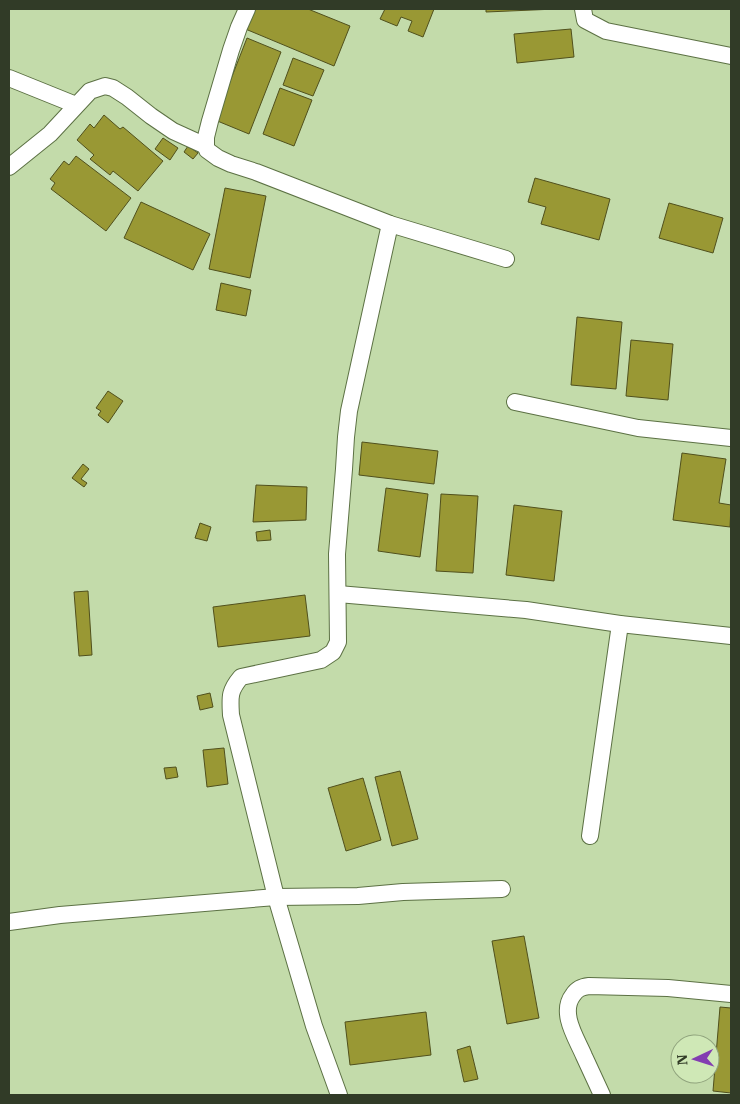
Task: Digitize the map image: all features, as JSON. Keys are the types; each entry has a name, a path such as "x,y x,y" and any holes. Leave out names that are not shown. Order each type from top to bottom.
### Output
{"street":[{"path":"206,146 210,121 231,50 247,9"},
{"path":"583,9 585,20 606,31 731,56"},
{"path":"9,78 76,105"},
{"path":"9,167 50,134 90,91 105,86 113,88 173,131 206,146 218,158 231,164 390,224 506,259"},
{"path":"337,1095 314,1026 276,896 231,715 230,698 233,686 241,677 321,660 333,652 338,642 337,554 349,411 390,224"},
{"path":"515,402 638,428 731,438"},
{"path":"338,594 526,610 620,624 731,636"},
{"path":"590,836 620,624"},
{"path":"9,922 276,896 358,896 403,892 502,889"},
{"path":"602,1095 570,1025 567,1006 577,990 589,986 668,988 731,994"}],"building":[{"path":"250,9 308,9 350,26 334,66 243,28"},
{"path":"385,9 434,9 423,37 408,31 412,21 401,17 397,26 380,19"},
{"path":"486,9 556,9 486,12"},
{"path":"571,29 574,57 517,63 514,34"},
{"path":"247,38 281,52 249,134 215,120"},
{"path":"293,58 324,70 313,96 283,85"},
{"path":"280,88 312,100 294,146 263,134"},
{"path":"104,115 120,129 123,127 163,161 138,191 113,171 110,175 90,159 94,155 77,140 90,124 94,128"},
{"path":"163,138 178,148 170,160 155,149"},
{"path":"188,146 198,153 193,159 184,152"},
{"path":"76,156 131,198 106,231 51,189 55,183 50,179 64,161 69,165"},
{"path":"535,178 610,199 599,240 541,224 546,207 528,202"},
{"path":"225,188 266,196 250,278 209,269"},
{"path":"141,202 210,234 193,270 124,238"},
{"path":"669,203 723,218 713,253 659,238"},
{"path":"221,283 251,290 246,316 216,310"},
{"path":"577,317 622,322 616,389 571,385"},
{"path":"631,340 673,344 668,400 626,396"},
{"path":"108,391 123,401 108,423 98,415 101,411 96,408"},
{"path":"362,442 438,451 434,484 359,475"},
{"path":"682,453 726,459 719,503 731,505 730,527 673,520"},
{"path":"83,464 89,469 81,479 87,483 84,487 72,478"},
{"path":"256,485 307,487 306,520 253,522"},
{"path":"386,488 428,494 420,557 378,551"},
{"path":"441,494 478,496 473,573 436,571"},
{"path":"514,505 562,511 554,581 506,575"},
{"path":"200,523 211,527 207,541 195,538"},
{"path":"270,530 271,540 257,541 256,532"},
{"path":"88,591 92,655 79,656 74,592"},
{"path":"305,595 310,636 218,647 213,607"},
{"path":"210,693 213,707 200,710 197,696"},
{"path":"224,748 228,784 207,787 203,750"},
{"path":"176,767 178,777 166,779 164,768"},
{"path":"400,771 418,839 392,846 375,777"},
{"path":"363,778 381,840 346,851 328,788"},
{"path":"524,936 539,1018 507,1024 492,941"},
{"path":"720,1007 731,1008 731,1093 713,1091 714,1084 720,1084 720,1034 718,1034"},
{"path":"426,1012 431,1055 350,1065 345,1022"},
{"path":"470,1046 478,1079 464,1082 457,1050"}]}
